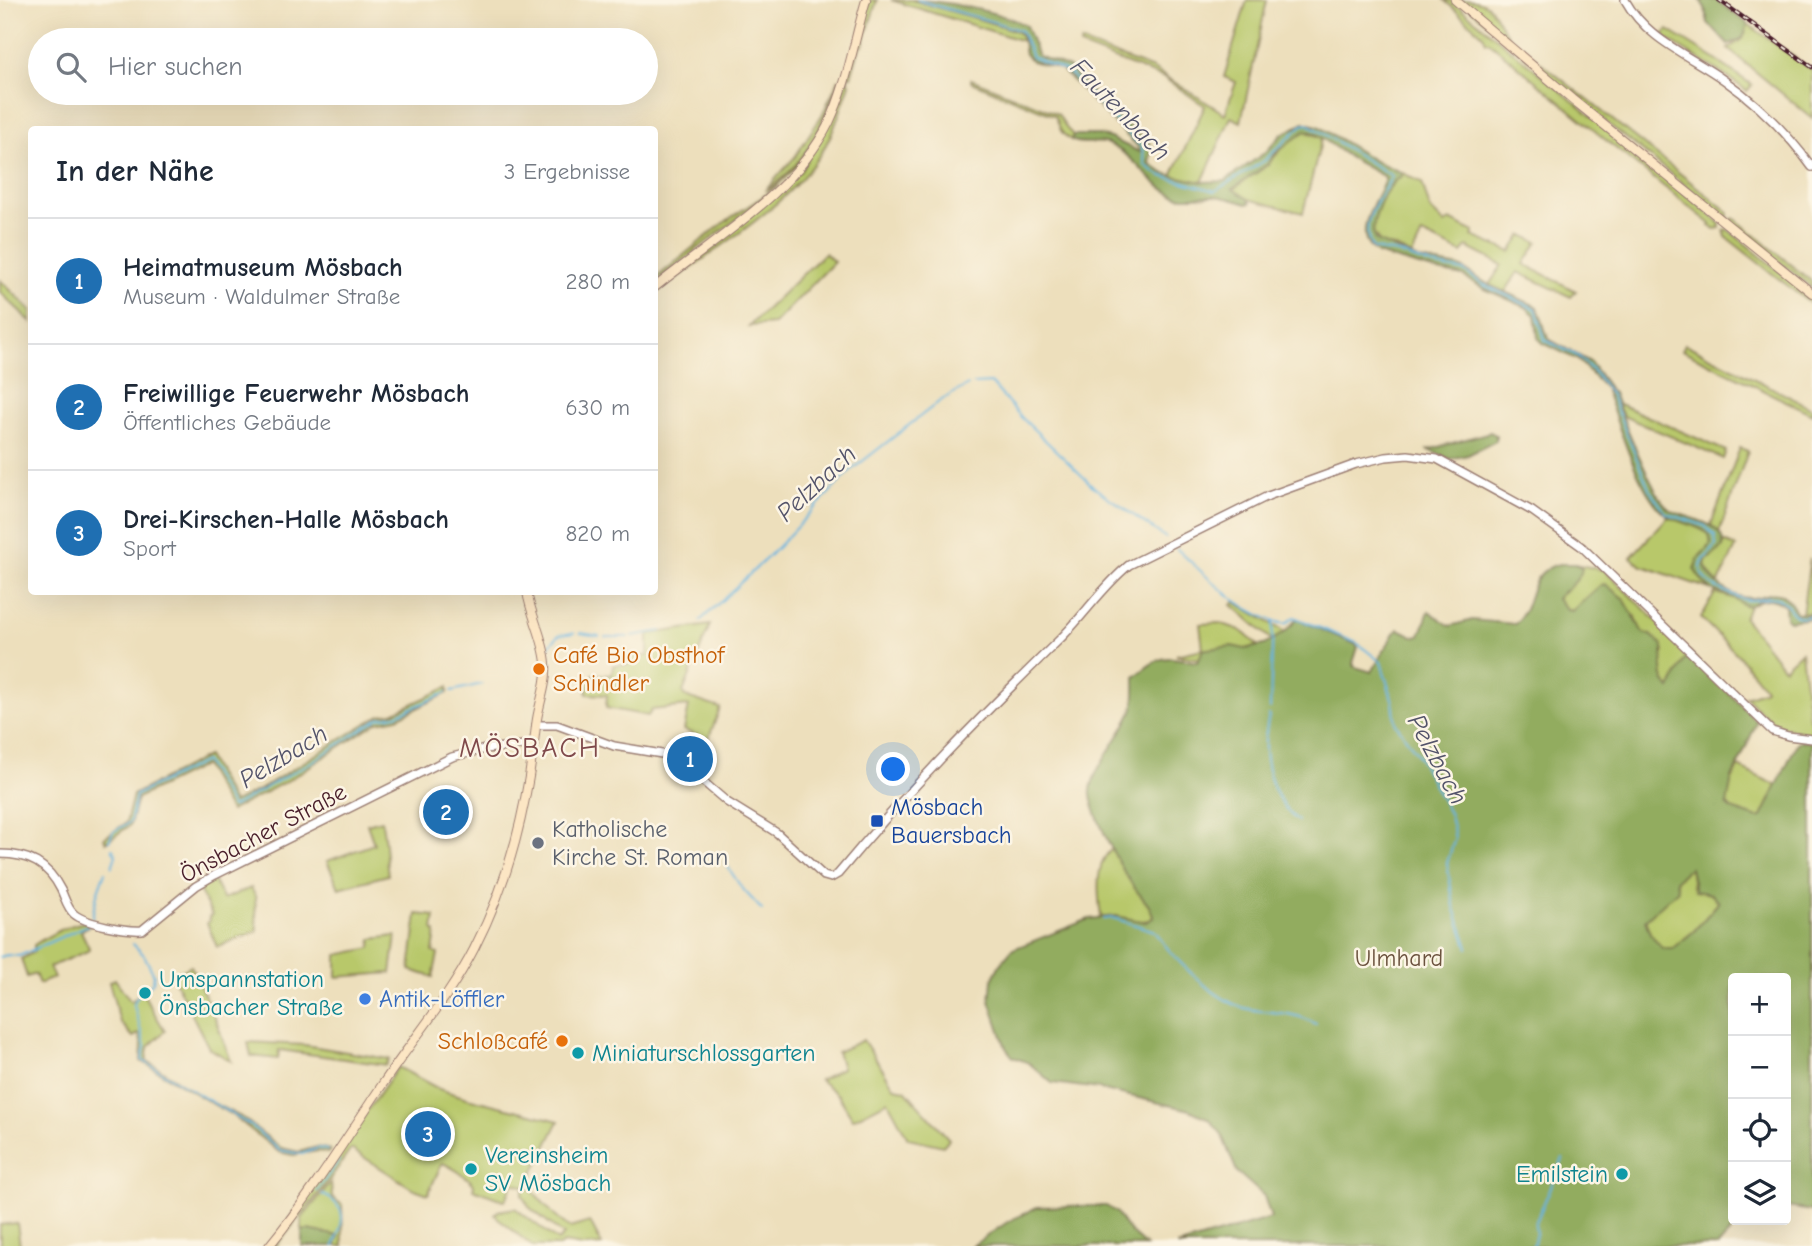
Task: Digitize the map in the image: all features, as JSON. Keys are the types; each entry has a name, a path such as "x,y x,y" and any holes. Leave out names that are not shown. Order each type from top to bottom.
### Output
{"main road":[{"path":"658,285 783,186 811,155 838,100 866,0"},
{"path":"1455,0 1572,99 1812,293"},
{"path":"269,1246 331,1162 445,996 474,951 493,908 521,824 545,682 546,663 528,595"}],"street":[{"path":"1625,0 1636,18 1658,39 1725,80 1755,104 1812,167"},
{"path":"536,725 557,725 614,746 668,755 678,760 727,802 777,833 824,876 831,877 838,874 947,751 1049,649 1113,578 1137,561 1280,491 1373,459 1408,455 1437,459 1532,511 1606,569 1735,693 1763,724 1780,735 1812,739"},
{"name":"Önsbacher Straße","path":"0,854 23,856 38,862 52,874 69,908 81,918 132,931 142,930 205,880 452,757 485,749 534,744"}],"green space":[{"path":"870,0 877,0 863,45 851,76 848,76"},
{"path":"891,0 912,0 979,19 1014,30 1023,41"},
{"path":"912,0 970,8 1003,16 1026,26 1038,56 1068,67 1111,112 1150,143 1152,148 1149,163 1163,173 1202,182 1225,181 1267,151 1282,134 1304,123 1318,126 1375,161 1401,172 1402,176 1390,187 1376,215 1373,233 1375,240 1419,260 1460,267 1489,285 1536,306 1550,340 1590,362 1609,388 1605,388 1578,360 1543,343 1538,338 1535,315 1526,307 1463,276 1377,254 1369,247 1365,229 1385,177 1350,158 1315,133 1305,131 1276,153 1268,164 1233,189 1250,203 1215,196 1176,196 1163,189 1126,155 1108,144 1071,140 1073,135 1098,135 1140,152 1061,69 1032,61 1025,54 1019,33"},
{"path":"1247,0 1267,0 1241,122 1231,117 1202,182 1172,176 1205,106 1164,78 1080,46 1081,42 1153,69 1225,114 1236,82 1224,77"},
{"path":"1444,0 1451,0 1720,223 1720,228 1710,226 1711,224 1486,42 1483,35"},
{"path":"1460,0 1488,6 1511,39 1727,211 1728,219 1568,92"},
{"path":"1700,0 1716,0 1748,24 1743,38 1728,45 1708,23"},
{"path":"1748,24 1812,70 1812,118 1728,49 1743,38"},
{"path":"1668,30 1752,85 1747,91 1662,36"},
{"path":"839,79 820,127 802,157 791,170 765,191 795,157 822,115"},
{"path":"848,79 850,84 832,133 809,170 747,228 658,292 658,288 801,171"},
{"path":"971,79 1058,114 1073,135 1071,140 1061,131 1055,116 971,82"},
{"path":"840,80 838,94 829,116 808,152 795,167 781,182 767,195 658,281 658,277 690,250 779,183 812,144 828,113"},
{"path":"1305,131 1322,138 1303,213 1248,199 1233,191 1268,164 1289,141"},
{"path":"1401,172 1422,183 1430,209 1445,224 1450,220 1474,232 1472,236 1511,252 1522,235 1538,242 1524,264 1576,291 1571,297 1518,272 1505,292 1489,285 1502,265 1467,247 1462,253 1422,234 1412,256 1381,244 1372,232 1375,217 1386,193 1402,176"},
{"path":"1734,218 1812,282 1812,288 1730,222"},
{"path":"1727,229 1812,298 1812,305 1726,237 1724,230"},
{"path":"825,253 834,262 774,324 749,326"},
{"path":"0,280 28,307 28,319 0,292"},
{"path":"1685,344 1812,408 1812,414 1682,350"},
{"path":"1606,391 1612,391 1638,454 1662,501 1676,513 1703,522 1718,531 1723,547 1706,561 1705,566 1713,578 1729,592 1742,597 1782,595 1789,600 1797,613 1807,615 1812,612 1812,618 1789,621 1786,618 1785,606 1779,602 1765,599 1746,606 1710,589 1703,582 1694,569 1699,557 1711,544 1709,534 1675,520 1655,504 1630,457"},
{"path":"1617,403 1726,451 1723,459 1623,416"},
{"path":"1490,432 1496,435 1496,441 1468,455 1450,459 1428,450"},
{"path":"1740,448 1748,451 1719,533 1711,525"},
{"path":"1668,517 1691,524 1709,534 1711,544 1699,557 1696,572 1709,589 1640,565 1631,557"},
{"path":"1724,542 1736,547 1718,585 1705,566 1706,561 1723,547"},
{"path":"1810,558 1812,612 1802,614"},
{"name":"Ulmhard","path":"1559,564 1582,567 1576,581 1557,599 1568,610 1572,611 1605,584 1624,599 1643,633 1651,635 1663,646 1662,673 1670,689 1686,657 1693,656 1757,722 1732,778 1727,804 1731,809 1762,817 1797,743 1812,742 1812,1211 1791,1208 1791,973 1728,973 1728,1225 1737,1225 1718,1246 1177,1246 1271,1218 1264,1196 1237,1172 1221,1133 1209,1119 1190,1110 1100,1089 1052,1083 1029,1063 1013,1057 1006,1048 990,1001 992,980 1000,964 1013,949 1089,919 1116,916 1146,922 1153,918 1148,905 1115,856 1091,795 1095,776 1133,709 1135,677 1151,664 1164,659 1197,662 1203,650 1232,646 1245,649 1264,645 1285,632 1296,620 1355,644 1358,647 1353,663 1355,667 1372,672 1394,633 1399,629 1415,637 1420,636 1429,611 1450,626 1472,620 1515,624 1526,607 1540,574","holes":["1690,868 1695,891 1711,894 1719,902 1694,931 1673,948 1662,948 1650,933 1645,920 1678,890 1676,880"]},
{"path":"1574,564 1604,570 1693,656 1686,658 1671,690 1662,672 1664,651 1651,635 1643,633 1636,617 1601,585 1572,611 1557,599 1580,574 1582,567"},
{"path":"1715,593 1734,598 1749,606 1744,618 1784,668 1801,652 1812,734 1791,730 1775,723 1746,697 1765,688 1738,655 1701,618"},
{"path":"1235,602 1285,632 1273,641 1232,605"},
{"path":"1220,623 1240,630 1259,646 1203,650 1199,659 1176,655 1203,649 1200,624"},
{"path":"710,625 683,692 684,696 720,708 708,740 684,730 689,706 652,710 648,716 606,708 607,695 587,694 588,680 592,680 593,674 612,675 613,665 628,665 628,656 648,656 648,634"},
{"path":"448,687 448,693 397,718 377,722 287,781 230,811 204,765 137,798 130,825 106,842 104,838 126,823 133,795 207,756 233,803 259,790 380,715 393,713"},
{"path":"1738,767 1778,786 1762,817 1731,809 1727,804 1729,787"},
{"path":"381,820 388,875 339,888 327,861 374,844 367,824"},
{"path":"1112,849 1134,887 1152,910 1153,918 1142,921 1101,917 1098,890 1100,871 1106,855"},
{"path":"1690,868 1693,887 1711,894 1719,902 1694,931 1673,948 1662,948 1650,933 1645,920 1679,877"},
{"path":"213,880 223,899 251,888 255,895 257,931 217,947 207,923 212,915 198,888"},
{"path":"417,914 435,916 433,952 438,954 433,977 410,970"},
{"path":"87,922 91,924 81,931 90,950 49,967 54,978 39,984 35,974 27,977 21,959 34,952 34,945 52,934"},
{"path":"396,936 391,973 337,977 337,955 371,948 372,939"},
{"path":"191,966 231,1061 209,1048 172,975"},
{"path":"115,979 131,1002 142,992 165,1031 148,1047 146,1060 207,1100 243,1118 281,1148 299,1152 317,1147 330,1150 328,1153 318,1151 293,1155 279,1152 235,1117 141,1061 142,1045 139,1034 133,1037 120,1022 109,982"},
{"path":"863,1040 895,1088 905,1090 949,1139 943,1146 908,1138 888,1101 853,1119 838,1095 820,1080 842,1068 837,1052"},
{"path":"248,1042 305,1045 389,1059 386,1065 279,1050 278,1059 251,1056"},
{"path":"398,1067 439,1089 559,1121 526,1187 570,1228 590,1222 602,1245 564,1243 559,1246 532,1246 495,1214 515,1208 558,1241 564,1235 529,1207 522,1195 525,1187 513,1183 505,1201 473,1189 474,1185 469,1179 442,1163 428,1194 412,1188 351,1149 276,1246 272,1246"},
{"path":"331,1182 332,1197 342,1205 343,1246 335,1246 338,1237 302,1231 302,1218"},
{"path":"1106,1206 1116,1212 1129,1231 1146,1246 972,1246 1009,1221 1037,1207"},
{"path":"17,1223 20,1246 0,1246 0,1225"},
{"path":"302,1231 339,1236 335,1246 302,1246"}],"waterway":[{"name":"Fautenbach","path":"918,0 1021,31 1032,57 1068,72 1142,147 1145,165 1159,175 1215,191 1264,161 1302,125 1308,124 1392,176 1369,221 1369,239 1373,249 1464,271 1484,285 1536,309 1545,340 1578,356 1596,374 1611,395 1649,489 1666,513 1705,526 1715,536 1716,546 1702,563 1705,579 1742,599 1777,598 1796,616 1812,615"},
{"name":"Pelzbach","path":"973,384 991,383 1022,418 1095,488 1166,538"},
{"name":"Pelzbach","path":"700,621 771,554 850,471 940,401 968,385"},
{"name":"Pelzbach","path":"1177,549 1226,594 1254,612 1285,624 1294,617 1357,643 1381,662 1393,702 1396,724 1416,752 1450,815 1455,838 1447,863 1454,906 1468,948"},
{"name":"Pelzbach","path":"1270,708 1273,622"},
{"path":"632,636 661,631"},
{"path":"548,647 559,635 574,633"},
{"path":"580,633 599,636"},
{"path":"605,637 628,637"},
{"name":"Pelzbach","path":"452,691 482,684"},
{"name":"Pelzbach","path":"109,841 113,832 130,822 136,795 205,761 232,807 313,761 379,718 396,715 446,693"},
{"name":"Pelzbach","path":"1269,715 1265,744 1270,778 1284,806 1298,821"},
{"name":"Pelzbach","path":"112,848 116,855 112,867"},
{"path":"724,861 741,887 762,910"},
{"name":"Pelzbach","path":"92,917 105,872"},
{"path":"1104,919 1113,918 1155,931 1193,975 1230,1002 1250,1009 1297,1016 1316,1024"},
{"name":"Pelzbach","path":"0,957 19,956 88,925"},
{"path":"133,944 144,955 154,975 153,982 136,998 134,1005 145,1046 142,1060 253,1127 279,1150 302,1154 318,1148 327,1150"},
{"path":"1533,1246 1535,1224 1563,1159"},
{"path":"317,1191 339,1160"},
{"path":"322,1194 337,1204 342,1216 334,1246"}],"railway":[{"path":"1719,0 1812,67"}],"place":[{"name":"Café Bio Obsthof Schindler","path":"539,669"},
{"name":"Heimatmuseum Mösbach","path":"690,759"},
{"name":"Freiwillige Feuerwehr Mösbach","path":"446,812"},
{"name":"Mösbach Bauersbach","path":"877,821"},
{"name":"Katholische Kirche St. Roman","path":"538,843"},
{"name":"Umspannstation Önsbacher Straße","path":"145,993"},
{"name":"Antik-Löffler","path":"365,999"},
{"name":"Schloßcafé","path":"562,1041"},
{"name":"Miniaturschlossgarten","path":"578,1053"},
{"name":"Drei-Kirschen-Halle Mösbach","path":"428,1134"},
{"name":"Vereinsheim SV Mösbach","path":"471,1169"},
{"name":"Emilstein","path":"1622,1174"}],"district":[{"name":"MÖSBACH","path":"530,747"}]}
